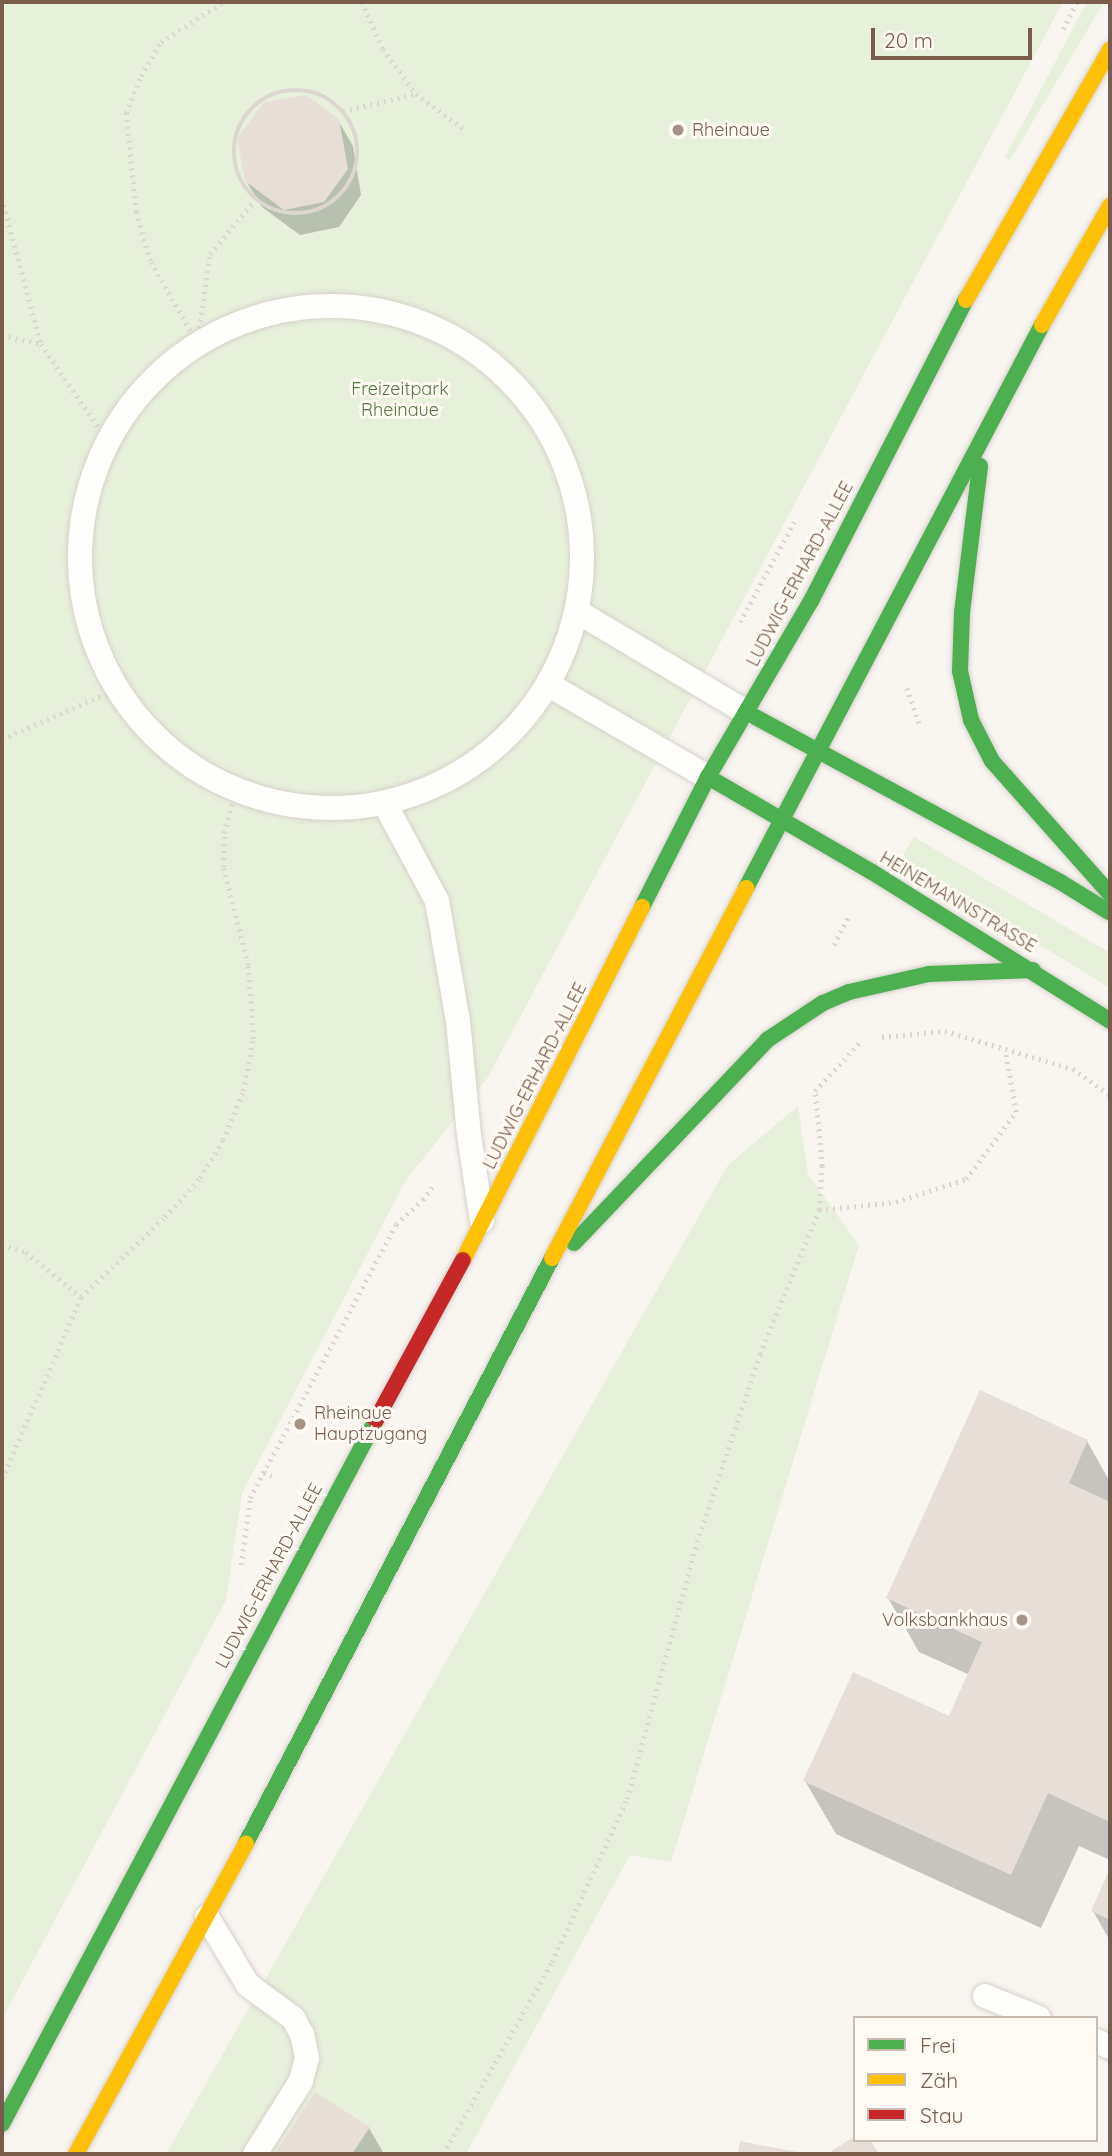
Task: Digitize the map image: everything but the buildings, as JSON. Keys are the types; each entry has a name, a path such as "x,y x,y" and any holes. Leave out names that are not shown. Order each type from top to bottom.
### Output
{"main road":[{"name":"LUDWIG-ERHARD-ALLEE","path":"2,2124 266,1623 482,1222 708,777 811,601 956,318 1110,50"},
{"path":"76,2154 207,1917 983,442 1055,300 1110,206"},
{"path":"983,442 962,613 960,671 971,720 992,761 1110,894"},
{"path":"746,712 1062,883 1110,913"},
{"name":"HEINEMANNSTRASSE","path":"708,777 1033,970 1110,1021"},
{"path":"543,1275 767,1040 822,1003 849,992 929,974 1033,970"}],"lane":[{"path":"323,305 388,307 435,327 494,364 541,416 572,479 584,545 578,612 549,685 507,740 450,781 386,804 309,809 235,791 188,766 149,731 117,689 90,631 80,566 85,502 108,440 131,403 162,370 197,343 237,323 279,310 323,305"},
{"path":"578,612 746,712"},
{"path":"549,685 708,777"},
{"path":"386,804 437,901 458,1021 469,1135 482,1222"},
{"path":"207,1917 248,1985 293,2018 305,2046 307,2058 302,2081 255,2154"},
{"path":"985,1996 1034,2016"}],"path":[{"path":"197,343 150,261 136,212 126,113 141,76 161,42 223,2"},
{"path":"362,2 383,49 416,94 463,128"},
{"path":"288,90 308,91 327,98 343,111 357,141 358,158 346,189 320,209 303,214 286,213 256,199 243,184 235,164 234,144 240,124 251,107 268,96 288,90"},
{"path":"343,111 416,94"},
{"path":"2,198 41,344 108,440"},
{"path":"197,343 210,254 256,199"},
{"path":"2,335 41,344"},
{"path":"899,684 907,688 920,727"},
{"path":"2,739 117,689"},
{"path":"2,1479 81,1297 165,1217 200,1178 223,1140 243,1091 253,1039 248,965 223,867 224,833 235,791"},
{"path":"834,954 832,949 855,903"},
{"path":"877,1037 945,1031 1073,1069 1110,1095"},
{"path":"443,2154 552,1962 627,1799 697,1542 760,1354 819,1210 822,1166 816,1091 863,1039"},
{"path":"819,1210 896,1202 966,1180 1016,1112 1005,1050"},
{"path":"272,1476 264,1472 397,1223 411,1210"},
{"path":"2,1245 26,1252 81,1297"},
{"path":"331,1345 340,1349"}],"green space":[{"name":"Freizeitpark Rheinaue","path":"2,2 1063,2 488,1077 406,1180 242,1493 226,1600 2,2019"},
{"path":"1087,2 1104,2 1010,160 1005,157"},
{"path":"914,837 1110,953 1110,988 900,859"},
{"path":"798,1106 808,1175 859,1245 671,1862 630,1855 466,2154 166,2154 728,1165"}],"traffic: fast":[{"path":"642,907 708,777 811,601 966,300"},
{"path":"746,888 1042,325"},
{"path":"980,466 962,613 960,671 971,720 992,761 1110,894"},
{"path":"746,712 1062,883 1109,912"},
{"path":"708,777 872,872 1110,1021"},
{"path":"574,1243 767,1040 823,1003 849,992 929,974 1033,970"},
{"path":"246,1843 552,1258"},
{"path":"2,2124 376,1420"}],"traffic: slow":[{"path":"966,300 1110,50"},
{"path":"1042,325 1110,206"},
{"path":"552,1258 746,888"},
{"path":"463,1260 642,907"},
{"path":"76,2154 246,1843"}],"traffic: jam":[{"path":"376,1420 463,1260"}],"place":[{"name":"Rheinaue","path":"678,130"},
{"name":"Rheinaue Hauptzugang","path":"300,1424"},
{"name":"Volksbankhaus","path":"1022,1620"}]}
